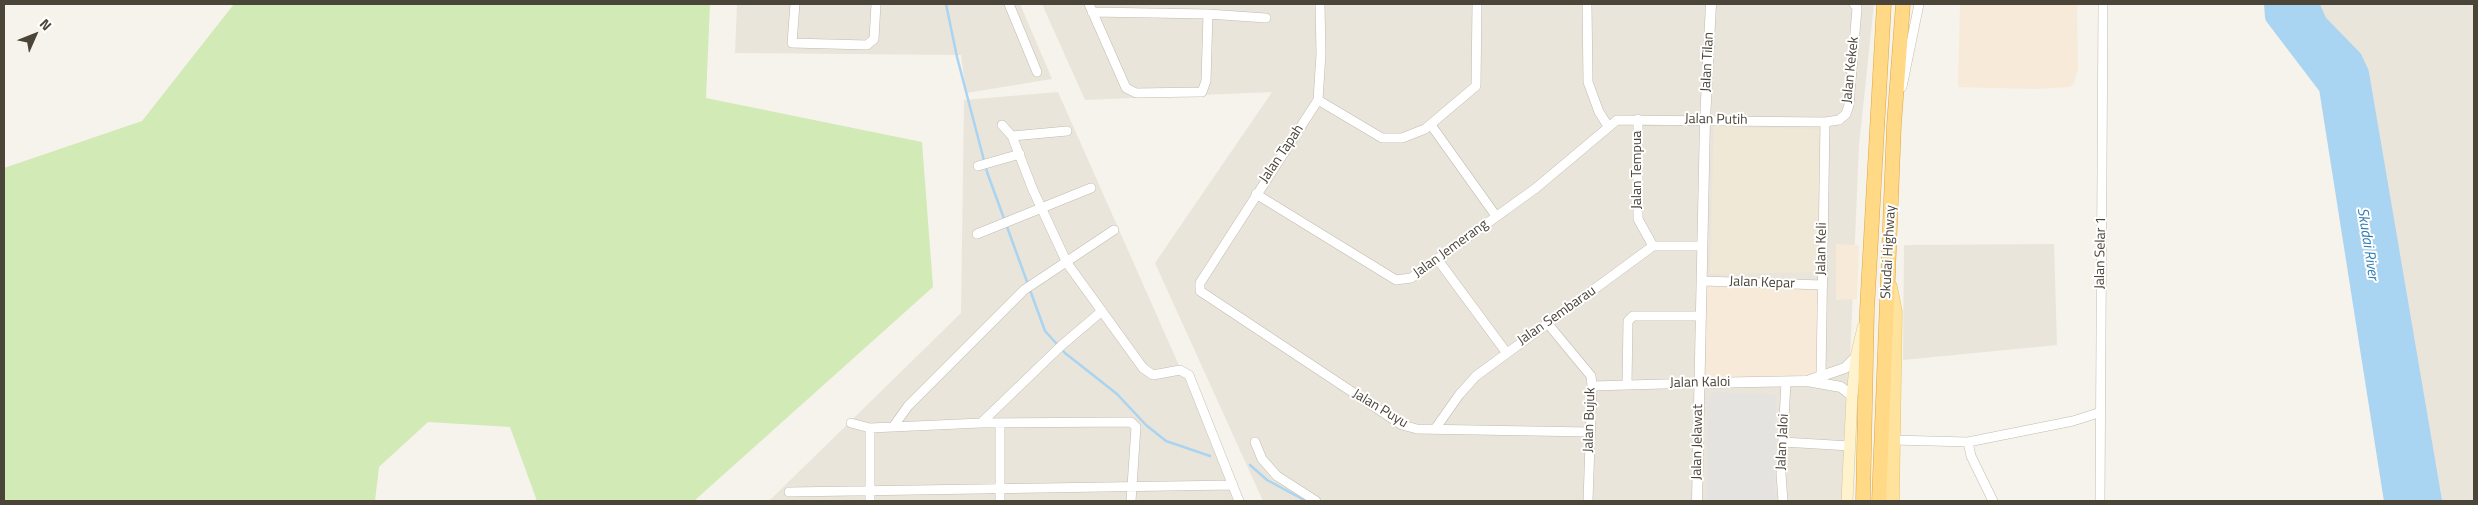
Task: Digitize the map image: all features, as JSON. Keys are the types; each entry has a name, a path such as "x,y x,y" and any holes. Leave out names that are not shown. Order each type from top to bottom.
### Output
{"highway":[{"name":"Skudai Highway","path":"1863,501 1867,310 1884,4"},
{"name":"Skudai Highway","path":"1879,501 1894,125 1903,4"}],"main road":[{"path":"1888,274 1895,312 1892,501"},
{"path":"1847,501 1852,396 1856,357 1867,310"}],"street":[{"path":"795,4 792,43 867,45 872,42 876,4"},
{"path":"1009,4 1037,72"},
{"path":"1234,4 1234,15"},
{"name":"Jalan Tapah","path":"1200,292 1200,283 1318,100 1321,54 1320,4"},
{"path":"1318,100 1382,138 1402,138 1431,125 1476,86 1477,4"},
{"path":"1587,4 1588,82 1599,112 1608,126"},
{"name":"Jalan Tilan","path":"1702,246 1705,120 1711,4"},
{"name":"Jalan Kekek","path":"1825,122 1839,120 1846,114 1849,105 1857,8 1854,4"},
{"path":"1894,125 1919,4"},
{"name":"Jalan Selar 1","path":"2100,501 2099,311 2103,4"},
{"path":"1208,14 1206,81 1202,92 1149,94 1136,93 1126,88 1090,8 1234,15 1266,18"},
{"name":"Jalan Putih","path":"1608,126 1616,120 1638,119 1825,122"},
{"name":"Jalan Tempua","path":"1638,119 1638,219 1652,246"},
{"name":"Jalan Keli","path":"1821,376 1825,122"},
{"path":"1002,125 1012,136 1067,263 1102,311 1153,375 1180,370 1189,375 1239,501"},
{"path":"1431,125 1496,216"},
{"name":"Jalan Jemerang","path":"1256,194 1396,280 1411,278 1536,188 1608,126"},
{"path":"1012,136 1067,131"},
{"path":"983,164 1020,154"},
{"path":"976,234 1041,206 1091,188"},
{"path":"894,427 908,406 1024,290 1114,230"},
{"path":"1652,246 1702,246"},
{"name":"Jalan Sembarau","path":"1435,429 1459,394 1476,376 1652,246"},
{"name":"Jalan Jelawat","path":"1697,501 1702,246"},
{"path":"1438,260 1506,352"},
{"name":"Jalan Kepar","path":"1702,281 1822,285"},
{"name":"Jalan Puyu","path":"1200,292 1402,425 1417,429 1590,432"},
{"path":"981,423 1062,345 1102,311"},
{"path":"1627,385 1628,320 1633,316 1701,316"},
{"name":"Jalan Bujuk","path":"1548,324 1591,376 1588,501"},
{"name":"Jalan Kaloi","path":"1807,381 1845,368 1856,357"},
{"name":"Jalan Kaloi","path":"1592,386 1807,381 1841,387 1852,396"},
{"name":"Jalan Jaloi","path":"1783,501 1786,382"},
{"path":"1893,440 1968,442 2065,423 2101,412"},
{"path":"851,423 870,428 981,423 1131,422 1136,428 1131,501"},
{"path":"1000,423 1000,501"},
{"path":"870,428 870,501"},
{"path":"1255,442 1262,459 1277,476 1316,501"},
{"path":"1783,442 1850,446"},
{"path":"1968,442 1971,456 1993,501"},
{"path":"789,492 1232,485"}],"shaded area":[{"path":"737,4 1020,4 1052,79 966,93 961,55 735,53"},
{"path":"1042,4 1874,4 1859,145 1844,501 1263,501 1155,263 1272,92 1085,100"},
{"path":"1960,4 2077,4 2078,68 2074,83 2070,87 2034,89 1958,87"},
{"path":"2311,4 2474,4 2474,501 2434,501 2361,73 2354,58 2319,22"},
{"path":"1058,92 1239,501 769,501 961,313 964,100"},
{"path":"1714,126 1824,130 1820,272 1710,274"},
{"path":"1836,244 1859,245 1857,299 1836,300"},
{"path":"2054,244 2057,345 1903,360 1904,245"},
{"path":"1707,285 1819,288 1818,372 1805,376 1705,378"},
{"path":"1714,392 1776,395 1775,501 1707,501 1707,401"}],"green space":[{"path":"234,4 710,4 706,98 922,142 933,287 694,501 537,501 510,427 428,422 379,467 375,501 4,501 4,168 142,121"}],"water":[{"name":"Skudai River","path":"2272,4 2311,4 2319,22 2354,58 2361,73 2434,501 2392,501 2327,88 2273,17"}],"waterway":[{"path":"946,4 957,57 987,172 1045,331 1065,353 1117,394 1146,425 1166,441 1210,456"},
{"name":"Skudai River","path":"2272,4 2273,17 2327,88 2392,501"},
{"path":"2311,4 2319,22 2354,58 2361,73 2434,501"},
{"path":"1250,465 1267,480 1306,501"}]}
